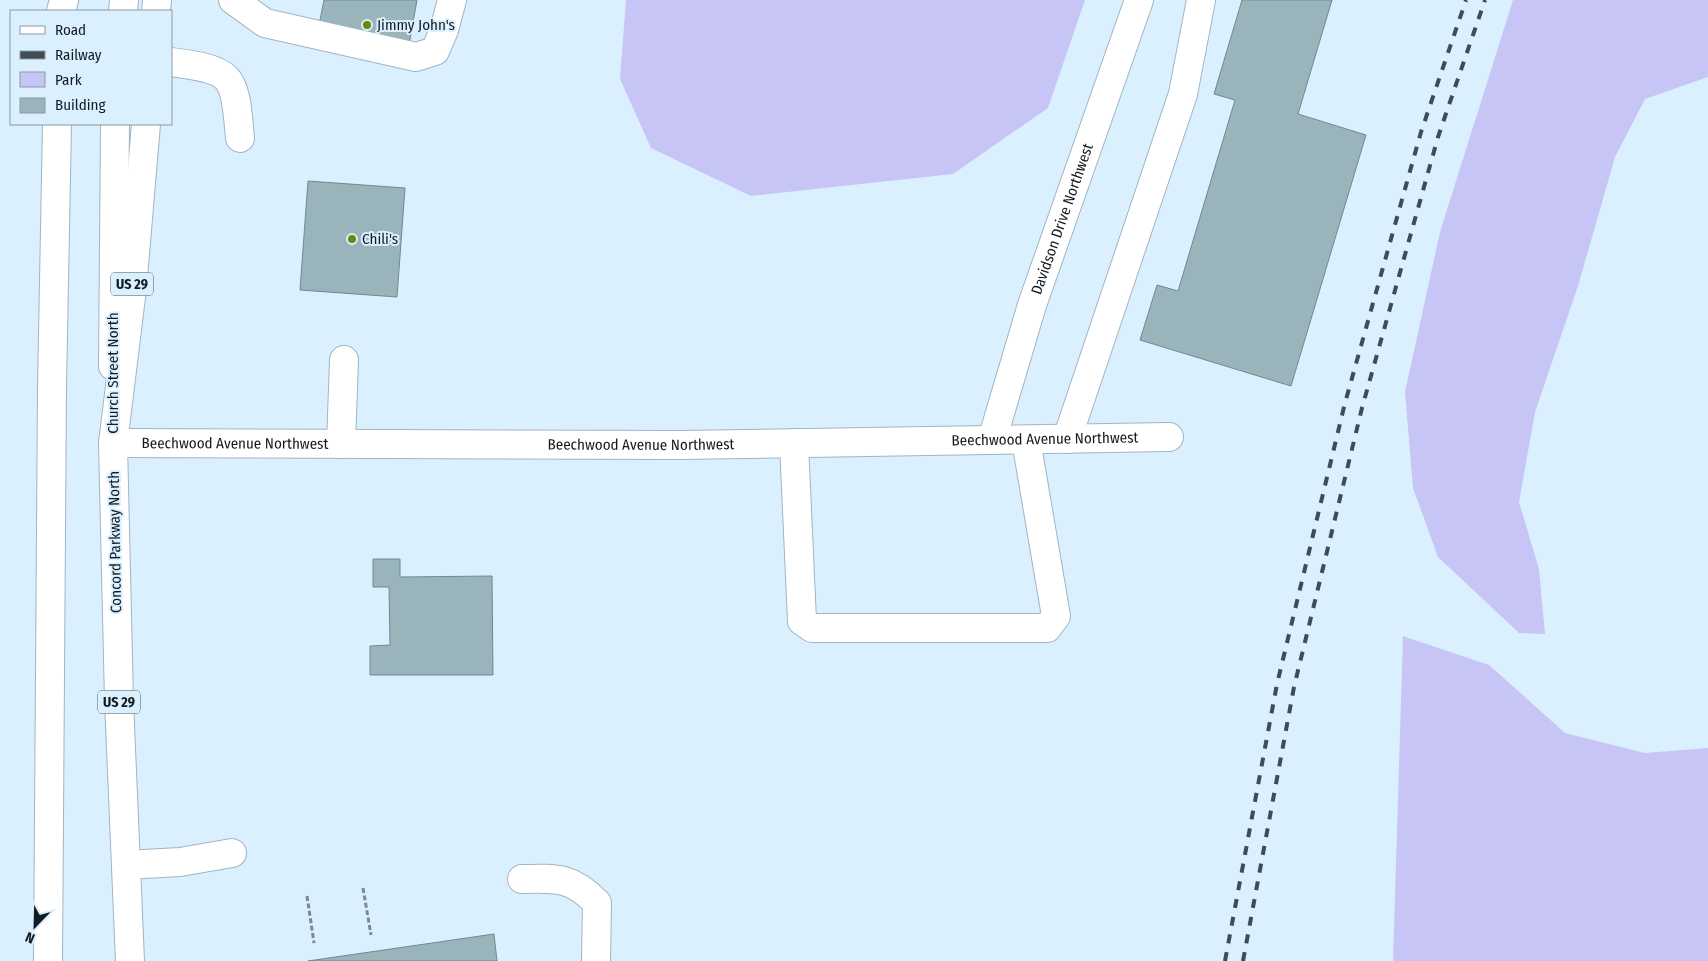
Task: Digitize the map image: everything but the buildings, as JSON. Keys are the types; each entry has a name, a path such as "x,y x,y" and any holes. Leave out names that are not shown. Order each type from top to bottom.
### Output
{"main road":[{"path":"233,0 265,23 416,57 435,51 444,30 452,0"},
{"name":"Davidson Drive Northwest","path":"992,440 1032,305 1139,0"},
{"path":"1067,439 1183,94 1201,0"},
{"path":"172,62 212,70 226,77 233,90 240,138"},
{"path":"48,961 52,397 57,125"},
{"name":"Church Street North","path":"113,443 115,125"},
{"name":"Concord Parkway North","path":"130,961 119,701 113,443 132,288 146,125"},
{"path":"341,444 344,360"},
{"name":"Beechwood Avenue Northwest","path":"113,443 680,445 1170,437"},
{"path":"794,443 802,621 812,628 1047,628 1056,616 1026,440"},
{"path":"126,866 180,862 232,853"},
{"path":"522,879 551,878 570,882 584,890 597,903 596,961"}],"path":[{"path":"363,888 370,935"},
{"path":"307,896 314,943"}],"green space":[{"path":"626,0 1085,0 1048,108 953,174 751,196 651,148 620,79"},
{"path":"1513,0 1708,0 1708,77 1645,99 1615,157 1578,286 1535,412 1519,502 1539,569 1545,634 1519,633 1438,557 1413,488 1405,392 1440,232"},
{"path":"1403,636 1489,665 1565,733 1645,753 1708,748 1708,961 1393,961"}],"railway":[{"path":"1225,961 1277,684 1345,403 1421,132 1466,0"},
{"path":"1243,961 1294,687 1362,408 1438,137 1485,0"}],"place":[{"name":"Jimmy John's","path":"367,25"},
{"name":"Chili's","path":"352,239"}]}
